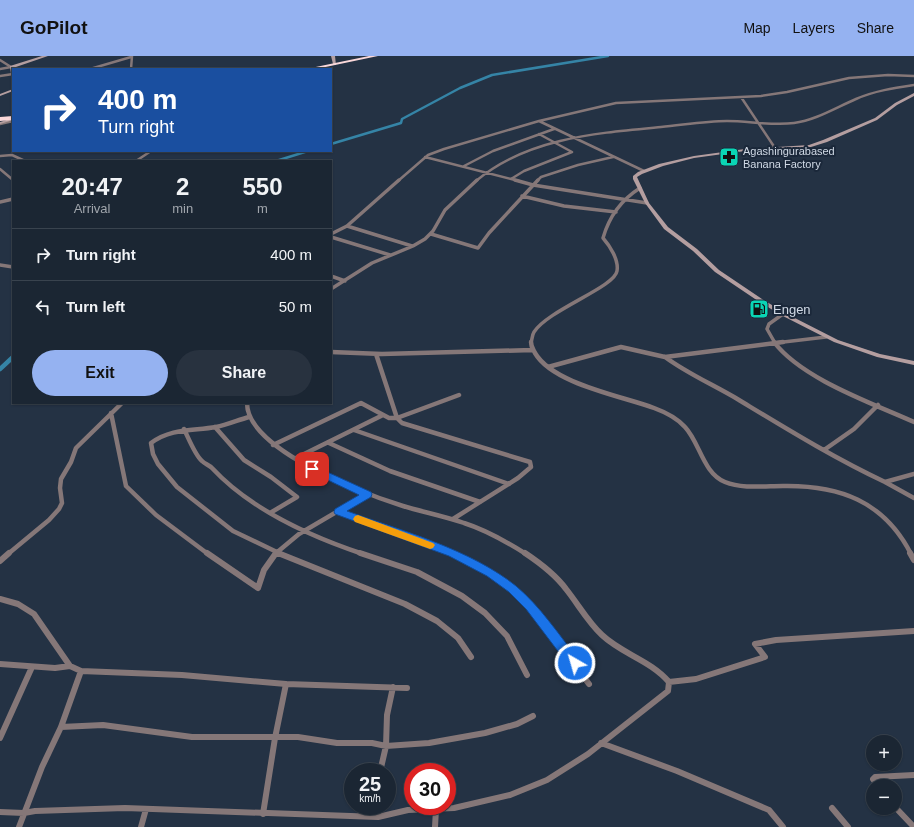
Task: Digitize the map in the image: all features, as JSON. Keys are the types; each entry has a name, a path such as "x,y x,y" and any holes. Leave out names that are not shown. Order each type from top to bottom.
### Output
{"highway":[{"path":"313,68 375,56"},
{"path":"0,119 12,119"}],"main road":[{"path":"12,70 11,67 46,56"},
{"path":"333,56 335,64"},
{"path":"0,95 12,90"},
{"path":"914,94 896,104 876,119 831,139 809,146 775,148 665,163 644,171 635,177 647,203 666,228 695,250 716,271 783,314 826,337 866,352 914,363"},
{"path":"0,124 12,119"}],"street":[{"path":"93,68 131,56 131,68"},
{"path":"0,60 11,67"},
{"path":"0,70 11,67"},
{"path":"0,76 12,74"},
{"path":"332,235 347,226 425,157 444,149 539,121 616,103 741,97 787,92 849,78 888,75 914,76"},
{"path":"332,288 374,262 412,246 431,234 445,210 486,173 500,164 524,154 573,137 599,132 701,122 758,121 787,123 806,121 822,116 870,94 914,85"},
{"path":"741,97 775,148"},
{"path":"539,121 644,171"},
{"path":"464,166 493,151 554,129"},
{"path":"511,178 524,171 572,152 540,134"},
{"path":"138,160 150,152"},
{"path":"0,156 12,155 23,160"},
{"path":"425,157 533,184 647,203"},
{"path":"431,234 478,248 489,233 533,184 546,175 589,162 613,157"},
{"path":"0,169 12,179"},
{"path":"640,188 625,199 607,225 603,238 608,244 617,264 618,270 616,275 604,285 564,306 544,320 534,333 532,340 532,350 539,360 565,377 662,412 680,422 692,437 714,475 720,480 727,483 745,485 817,487 832,490 865,502 887,518 909,549 914,560"},
{"path":"522,196 564,206 616,212"},
{"path":"0,202 12,198"},
{"path":"347,226 412,246"},
{"path":"332,236 390,255"},
{"path":"0,265 12,267"},
{"path":"332,276 345,280"},
{"path":"783,314 769,324 767,330 776,344 792,359 818,377 913,420"},
{"path":"548,367 621,347 630,348 654,357 665,357 826,337"},
{"path":"332,352 376,354 532,350"},
{"path":"376,354 397,418 402,423 530,462 531,467 508,484 453,519"},
{"path":"665,357 686,372 735,398 824,450 914,498"},
{"path":"273,444 361,403 389,418 397,418 459,396"},
{"path":"0,561 49,520 59,509 62,503 60,488 61,479 71,462 76,448 121,404"},
{"path":"247,404 249,417 273,444 320,473 367,494 420,511 466,523 503,540 540,563 562,584 591,624 617,646 659,669 669,682 668,691 664,696 560,772 535,786 510,795 488,802 456,808"},
{"path":"824,450 854,429 878,405"},
{"path":"111,413 126,486 156,515 212,557 258,588 266,565 276,552 305,531 367,494"},
{"path":"296,458 383,415"},
{"path":"249,417 215,427 184,429 163,435 151,443 151,451 162,470 173,483 232,530 249,540 268,546 276,552 405,604 431,617 458,638 471,657"},
{"path":"215,427 244,460 271,477 296,498 270,513"},
{"path":"184,429 201,461 211,467 217,475 238,492 270,513 305,531 351,550 417,572 462,596 486,613 507,636 527,675"},
{"path":"354,430 390,444 458,465 508,484"},
{"path":"329,443 344,449 359,458 391,471 480,502"},
{"path":"885,482 914,474"},
{"path":"339,512 452,553 491,573 513,589 530,606 589,684"},
{"path":"0,599 14,602 27,608 34,614 70,666 81,671 182,675 286,684 407,688"},
{"path":"669,682 696,679 765,657 755,644 776,640 914,631"},
{"path":"0,664 55,668 70,666"},
{"path":"0,738 32,667"},
{"path":"19,827 42,767 61,728 81,671"},
{"path":"263,814 275,738 286,684"},
{"path":"382,763 386,746 387,715 392,687"},
{"path":"61,728 103,725 192,737 298,737 337,743 386,746 429,743 485,733 517,724 533,716"},
{"path":"601,743 677,771 769,810 783,827"},
{"path":"873,779 875,776 914,775"},
{"path":"832,808 848,827"},
{"path":"141,827 146,809"},
{"path":"0,812 24,814 35,811 146,809 378,817 404,811"},
{"path":"902,814 914,827"},
{"path":"435,827 436,815"}],"waterway":[{"path":"332,144 401,123 402,119 460,88 492,75 608,56"},
{"path":"279,160 305,152"},
{"path":"0,369 12,358"}],"slow traffic":[{"path":"358,519 430,545"}],"place":[{"name":"Agashingurabased Banana Factory","path":"729,157"},
{"name":"Engen","path":"759,309"}],"route":[{"path":"312,469 367,494 339,512 452,553 491,573 513,589 530,606 575,663"}]}
